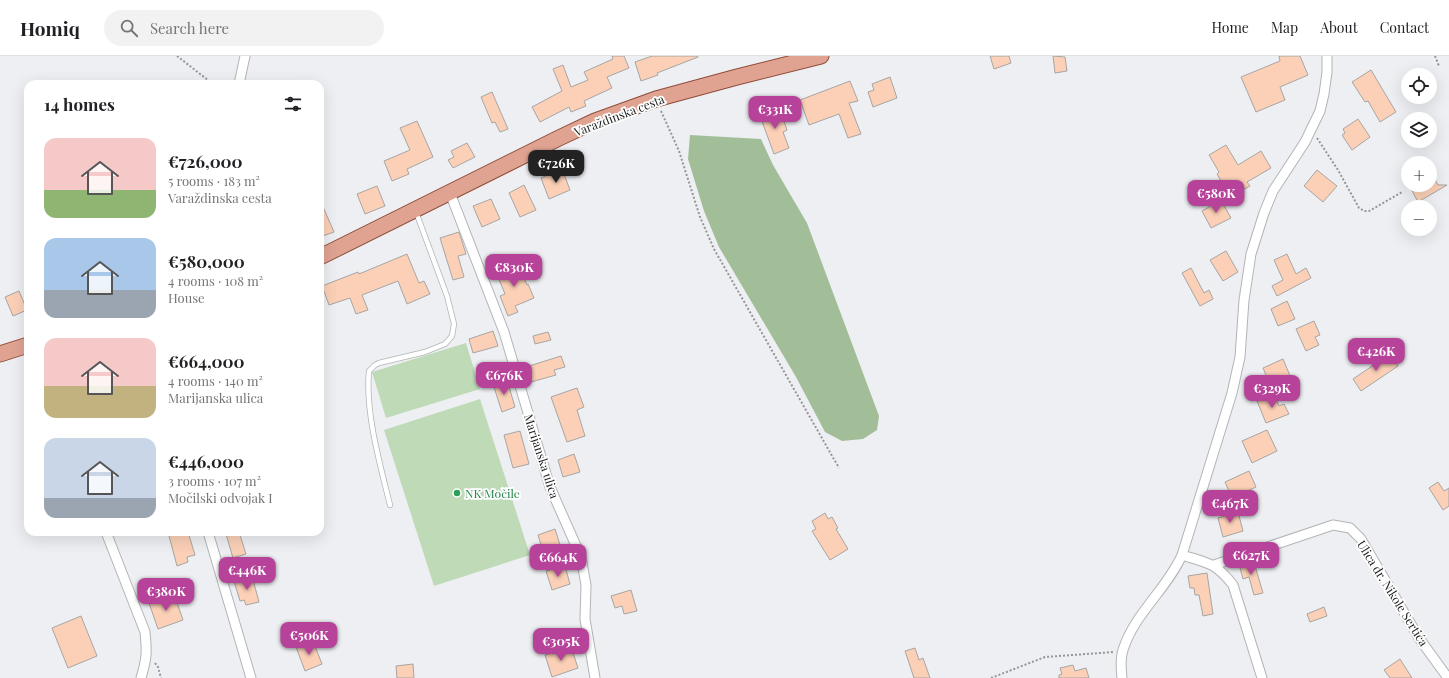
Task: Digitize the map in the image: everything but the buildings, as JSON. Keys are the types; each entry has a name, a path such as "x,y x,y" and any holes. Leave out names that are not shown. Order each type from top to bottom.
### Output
{"main road":[{"name":"Varaždinska cesta","path":"324,255 567,134 595,122 656,99 821,56"},
{"path":"0,354 24,347"}],"street":[{"path":"240,80 245,56"},
{"path":"1122,678 1122,651 1135,625 1177,567 1182,555 1232,393 1240,357 1244,300 1251,254 1264,213 1274,191 1305,142 1320,111 1327,72 1327,56"},
{"name":"Marijanska ulica","path":"450,193 504,332 550,487 581,557 586,584 585,619 588,644 595,678"},
{"name":"Ulica dr. Nikole Sertića","path":"1214,566 1333,525 1350,528 1362,539 1419,638 1448,678"},
{"path":"108,536 145,632 147,659 141,678"},
{"path":"209,536 251,678"},
{"path":"1182,555 1214,566 1224,574 1233,585 1262,678"}],"lane":[{"path":"390,505 373,432 368,382 369,370 374,365 379,363 425,352 445,344 452,336 454,324 447,296 415,211"}],"path":[{"path":"177,56 208,80"},
{"path":"1435,56 1439,66"},
{"path":"656,99 679,151 700,217 714,249 839,468"},
{"path":"1310,131 1320,142 1359,208 1364,211 1369,211 1402,192"},
{"path":"991,678 1045,658 1122,651"},
{"path":"147,659 153,661 158,667 161,678"}],"green space":[{"path":"690,135 761,139 773,165 807,223 879,416 877,430 863,439 842,441 825,432 796,377 719,247 704,211 688,159"},
{"path":"466,343 480,389 386,418 372,372"},
{"name":"NK Močile","path":"480,399 530,555 434,586 384,430"}],"place":[{"name":"NK Močile","path":"457,493"}]}
